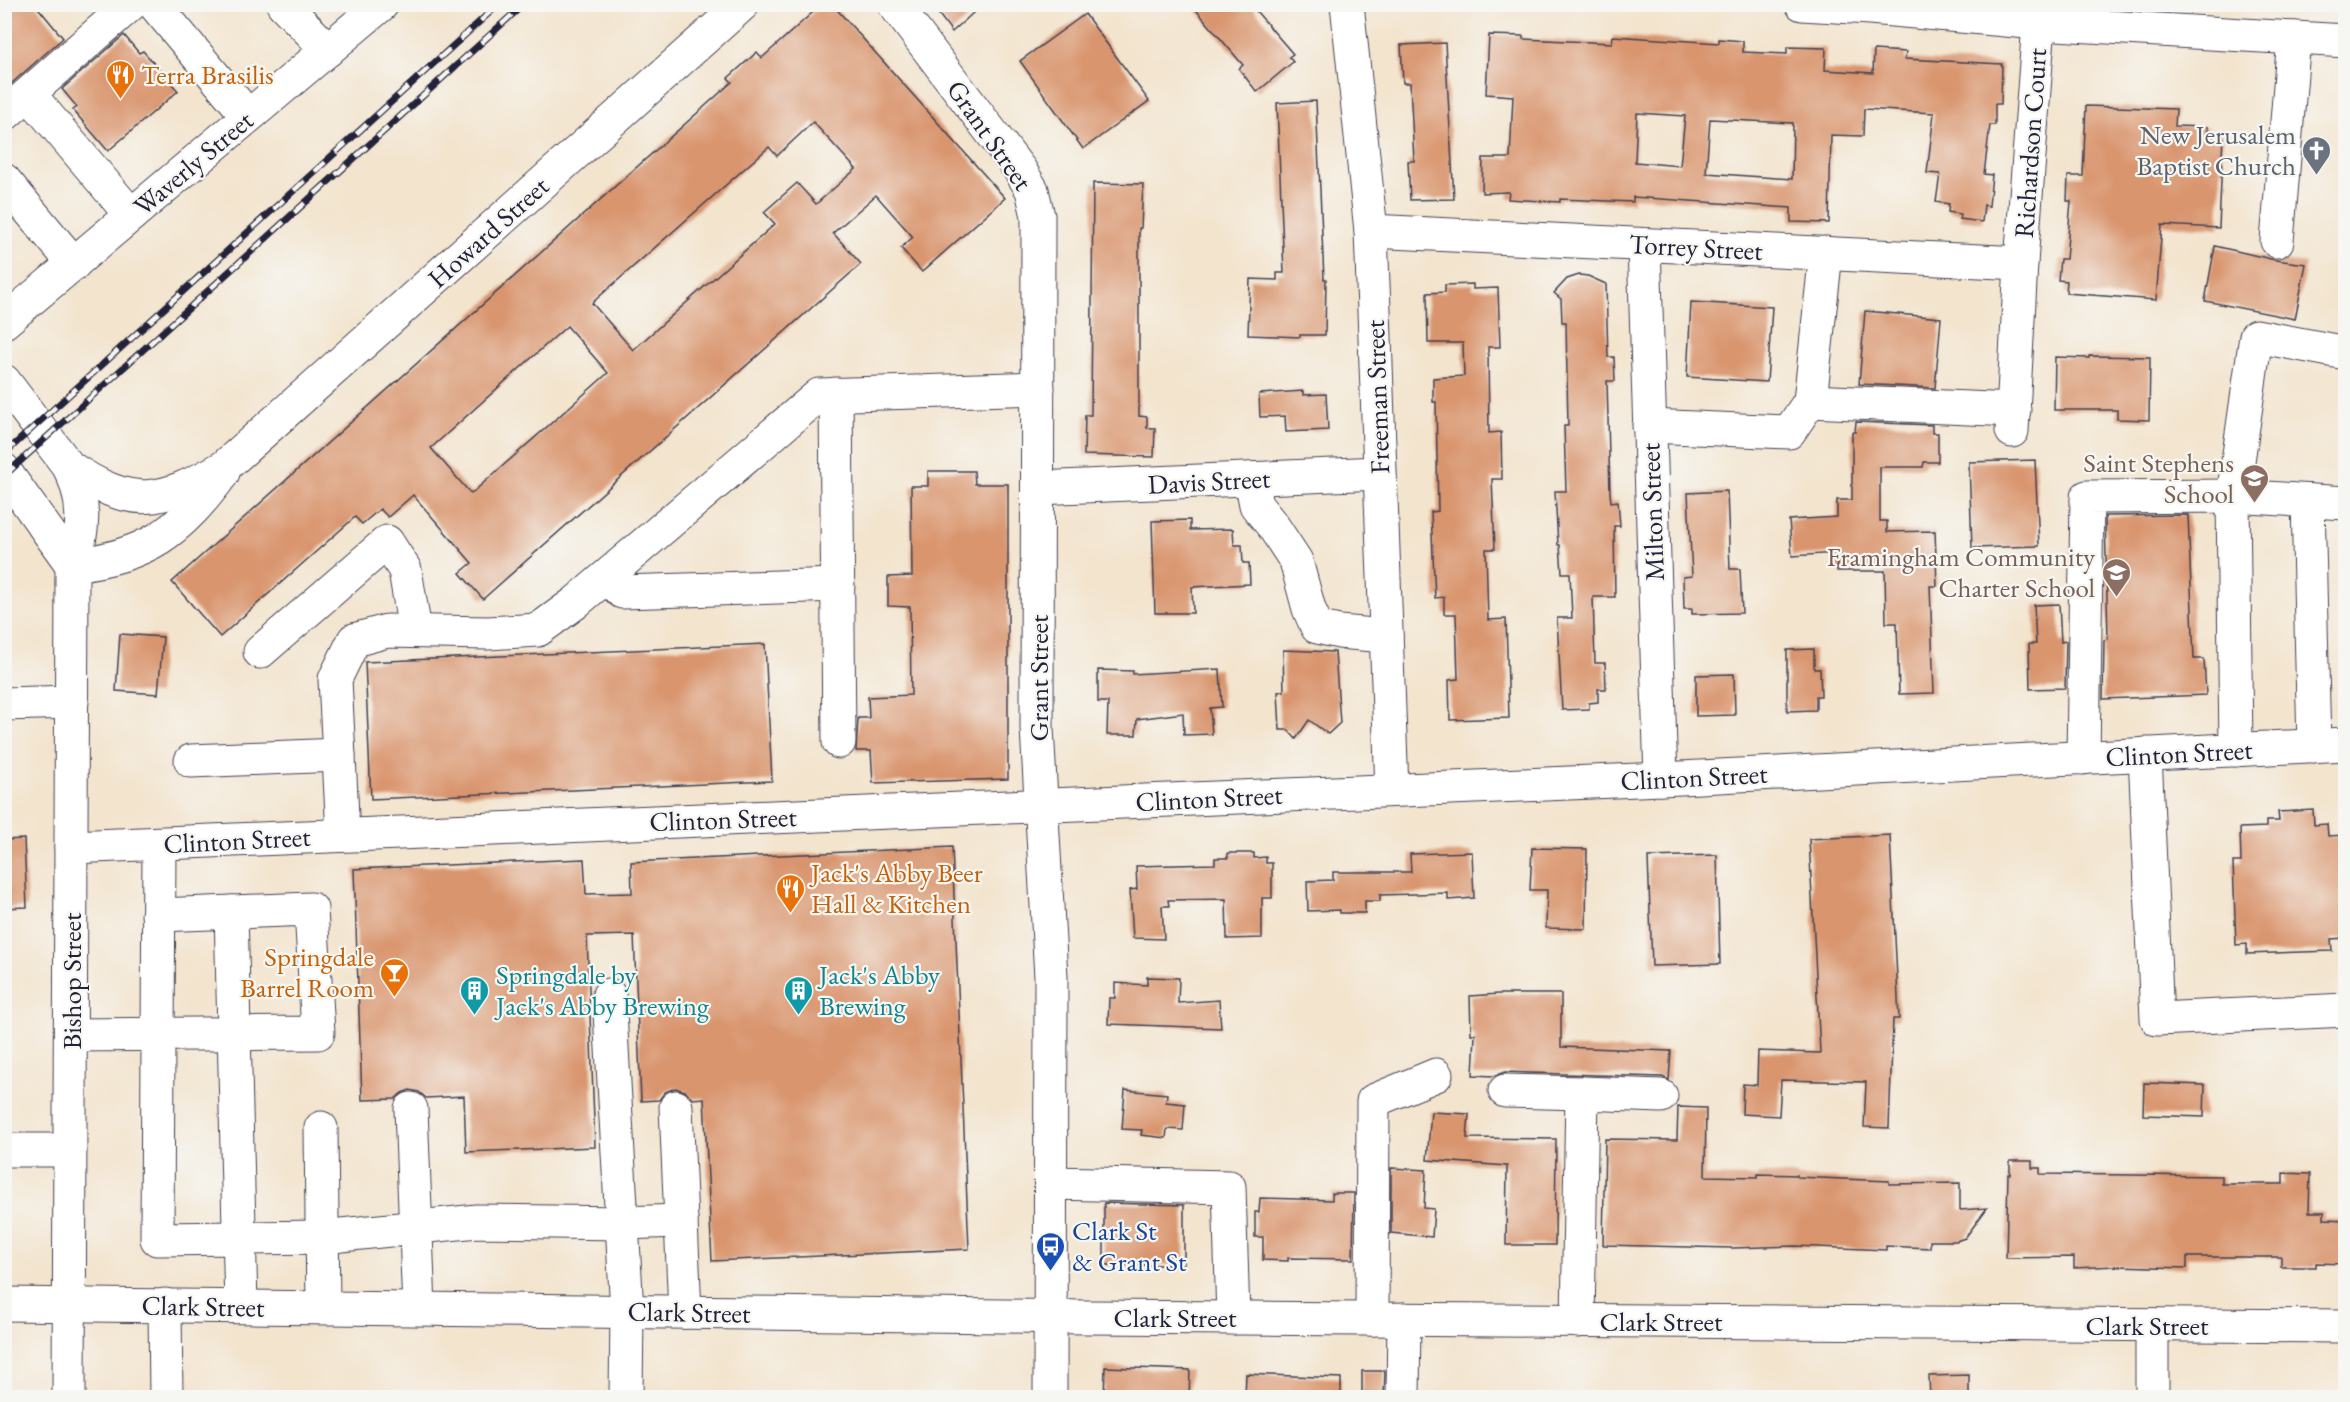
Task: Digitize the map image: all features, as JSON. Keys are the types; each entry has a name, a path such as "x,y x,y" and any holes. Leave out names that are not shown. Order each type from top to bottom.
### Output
{"street":[{"path":"4,115 131,4"},
{"path":"154,4 248,117"},
{"path":"283,4 328,50"},
{"name":"Waverly Street","path":"4,322 382,4"},
{"name":"Howard Street","path":"72,565 122,557 156,542 191,514 234,459 743,4"},
{"name":"Grant Street","path":"894,4 1020,170 1032,190 1039,228 1037,728 1051,977 1050,1398"},
{"name":"Freeman Street","path":"1347,4 1371,231 1392,790"},
{"path":"1802,4 2050,17 2346,41"},
{"name":"Richardson Court","path":"1810,401 2013,421 2021,263 2050,17"},
{"path":"2277,242 2294,38"},
{"path":"29,94 131,215"},
{"path":"4,180 74,264"},
{"name":"Torrey Street","path":"1371,231 2021,263"},
{"name":"Milton Street","path":"1644,244 1662,779"},
{"path":"1649,426 1789,432 1810,401 1826,253"},
{"path":"2236,750 2233,496 2256,336 2346,353"},
{"name":"Bishop Street","path":"4,381 69,467 79,493 83,518 80,544 72,565 69,1398"},
{"path":"343,836 335,679 354,640 387,631 488,633 538,630 606,577 819,394 1038,388"},
{"path":"836,394 839,742"},
{"name":"Howard Street","path":"69,467 91,482 110,491 124,496 150,498 193,484 234,459"},
{"path":"4,470 72,565"},
{"name":"Davis Street","path":"1038,488 1379,473"},
{"path":"1251,479 1256,504 1296,561 1309,609 1317,627 1339,632 1386,636"},
{"path":"2083,758 2087,497 2233,496 2346,503"},
{"path":"2308,501 2330,745"},
{"path":"260,652 387,542 405,570 415,631"},
{"path":"606,577 622,592 838,585"},
{"path":"4,704 72,702"},
{"name":"Clinton Street","path":"71,847 1662,779 2330,745"},
{"path":"191,761 339,754"},
{"path":"2145,754 2157,1019 2346,1010"},
{"path":"159,844 157,1239 322,1237 477,1221 622,1223 681,1221"},
{"path":"70,1035 318,1033 311,909 158,915"},
{"path":"231,912 241,1306"},
{"path":"609,995 627,1311 627,1398"},
{"path":"1371,1319 1373,1101 1436,1075"},
{"path":"1505,1091 1661,1096"},
{"path":"1578,1321 1582,1094"},
{"path":"676,1107 685,1312"},
{"path":"411,1109 419,1308"},
{"path":"321,1128 323,1307"},
{"path":"4,1150 70,1150"},
{"path":"1051,1183 1229,1187 1233,1318"},
{"name":"Clark Street","path":"4,1304 1051,1317 2346,1326"},
{"path":"165,1305 166,1398"},
{"path":"1403,1398 1404,1319"},
{"path":"2152,1325 2152,1398"}],"building":[{"path":"4,4 35,4 63,38 4,90"},
{"path":"822,4 832,4 1005,198 922,272 901,248 913,237 876,195 833,233 861,264 483,599 460,573 472,563 413,495 388,517 380,509 362,524 355,517 220,637 172,582 732,82 728,78 757,52 762,58","holes":["813,122 856,169 816,204 797,183 764,212 775,224 633,350 592,303 769,147 777,156","567,326 608,373 471,494 431,448"]},
{"path":"931,4 983,4 952,32"},
{"path":"1191,4 1250,4 1293,54 1289,57 1293,62 1257,92 1239,69 1243,65"},
{"path":"1085,14 1149,101 1083,149 1020,61"},
{"name":"Terra Brasilis","path":"124,35 139,53 143,51 178,91 108,151 73,110 77,107 62,89"},
{"path":"1489,35 1612,43 1613,36 1719,43 1719,39 1743,41 1743,52 1787,54 1787,47 1826,48 1825,70 1873,73 1874,50 1906,52 1905,59 2002,64 2001,104 1995,104 1995,125 1990,125 1984,174 1992,175 1989,206 1984,205 1982,222 1960,219 1961,214 1948,212 1949,204 1936,202 1940,174 1927,173 1934,113 1864,109 1863,136 1831,135 1829,223 1791,222 1791,208 1633,197 1633,202 1560,199 1560,202 1508,199 1509,192 1482,193 1483,158 1510,158 1513,96 1486,94","holes":["1637,113 1685,116 1680,166 1635,162","1710,119 1793,123 1792,179 1706,173"]},
{"path":"1445,43 1454,199 1410,200 1408,161 1414,161 1410,83 1403,83 1401,45"},
{"path":"1316,101 1324,279 1326,279 1325,335 1300,335 1300,337 1248,335 1250,279 1277,280 1277,273 1284,273 1277,103"},
{"path":"2086,106 2176,109 2175,126 2208,127 2208,134 2223,135 2219,228 2162,225 2156,300 2066,293 2067,281 2058,280 2060,259 2066,259 2071,201 2067,201 2068,176 2083,176"},
{"path":"1093,183 1143,184 1141,228 1139,228 1139,416 1147,417 1147,428 1155,428 1154,457 1084,455 1085,415 1091,415"},
{"path":"2215,246 2275,260 2306,264 2295,319 2205,301"},
{"path":"1579,275 1588,276 1606,284 1608,357 1614,357 1615,381 1607,381 1610,493 1611,502 1618,501 1620,526 1614,526 1615,597 1593,597 1595,663 1605,663 1606,689 1598,689 1598,702 1589,703 1589,709 1562,710 1557,618 1572,618 1570,573 1562,573 1560,545 1558,545 1555,491 1566,491 1564,426 1568,426 1566,322 1562,322 1561,299 1554,293 1567,279"},
{"path":"1473,284 1473,289 1498,288 1500,347 1488,347 1489,433 1501,432 1502,479 1492,479 1495,549 1486,549 1488,620 1506,619 1509,718 1450,720 1449,680 1458,679 1456,614 1444,614 1444,597 1435,598 1431,512 1438,511 1436,402 1433,402 1433,378 1464,376 1463,343 1428,343 1427,293 1445,292 1445,285"},
{"path":"1691,302 1772,307 1767,382 1687,377"},
{"path":"1865,311 1941,318 1935,388 1859,384"},
{"path":"2089,356 2150,357 2149,420 2117,419 2117,410 2054,410 2055,357 2089,358"},
{"path":"1303,391 1303,395 1326,394 1328,430 1286,432 1285,416 1260,417 1259,394"},
{"path":"1856,422 1932,425 1932,433 1938,433 1938,462 1924,462 1923,467 1880,467 1880,521 1887,521 1887,532 1935,531 1937,586 1930,586 1934,693 1899,694 1897,623 1886,623 1885,571 1837,571 1837,553 1792,556 1789,520 1837,517 1837,500 1852,500 1852,432 1855,432"},
{"path":"2035,460 2039,546 1972,548 1969,462"},
{"path":"928,471 974,471 975,484 1008,484 1008,779 873,783 871,751 856,751 858,718 869,718 868,697 911,695 910,607 888,606 888,577 912,576 911,486 928,486"},
{"path":"1727,491 1730,569 1740,569 1742,613 1692,614 1692,609 1684,609 1683,577 1692,576 1688,493"},
{"path":"2188,515 2194,659 2204,659 2206,695 2103,699 2104,640 2108,639 2105,516"},
{"path":"1190,520 1190,530 1233,529 1234,545 1242,545 1243,563 1249,563 1250,584 1192,587 1193,613 1155,613 1152,521"},
{"path":"2059,604 2061,642 2066,641 2065,688 2030,689 2029,644 2036,644 2034,605"},
{"path":"120,634 163,637 158,694 116,691"},
{"path":"765,644 772,781 371,799 365,662"},
{"path":"1814,649 1814,669 1820,669 1821,696 1816,696 1816,710 1787,711 1787,650"},
{"path":"1283,650 1335,652 1340,723 1328,734 1309,720 1296,739 1288,730 1280,730 1278,692 1284,691"},
{"path":"1220,669 1222,707 1210,708 1212,734 1184,735 1183,713 1137,719 1136,735 1107,735 1108,702 1098,702 1098,670 1133,671 1133,674"},
{"path":"1734,674 1735,715 1696,716 1696,675"},
{"path":"2313,810 2314,825 2327,824 2328,836 2346,835 2346,938 2331,939 2332,951 2247,954 2247,944 2236,945 2233,862 2241,862 2240,828 2266,827 2266,821 2279,821 2278,812"},
{"path":"1890,835 1899,1019 1893,1019 1889,1128 1864,1127 1866,1082 1781,1080 1779,1116 1742,1114 1743,1084 1757,1085 1758,1051 1820,1053 1809,839"},
{"path":"24,839 27,907 4,908 4,840"},
{"name":"Jack's Abby Brewing","path":"952,847 969,1249 712,1261 704,1098 692,1099 685,1091 675,1088 665,1092 659,1100 641,1101 634,935 587,936 595,1147 466,1152 464,1096 426,1098 419,1092 410,1090 395,1099 362,1100 354,869 584,859 586,894 632,893 631,862"},
{"path":"1532,848 1587,849 1586,929 1546,928 1547,890 1530,890"},
{"path":"1472,852 1474,898 1448,900 1448,893 1380,895 1380,901 1365,901 1365,913 1340,913 1340,910 1308,911 1307,881 1333,880 1333,872 1411,872 1410,854"},
{"path":"1228,853 1254,853 1254,858 1266,857 1266,863 1272,863 1272,898 1262,898 1262,938 1227,939 1226,899 1168,900 1169,906 1162,906 1164,939 1133,938 1130,890 1137,889 1136,866 1215,864 1215,858 1228,858"},
{"path":"1717,855 1720,964 1652,966 1648,857"},
{"path":"1147,977 1179,978 1178,1003 1219,1000 1221,1028 1108,1024 1109,998 1115,998 1115,983 1147,985"},
{"path":"1561,994 1561,1047 1671,1051 1669,1080 1662,1077 1505,1072 1494,1076 1473,1075 1475,1034 1471,1034 1470,996"},
{"path":"2144,1083 2205,1085 2204,1117 2143,1115"},
{"path":"1125,1090 1167,1094 1166,1102 1185,1104 1183,1130 1167,1129 1166,1138 1141,1135 1142,1130 1122,1129"},
{"path":"1678,1107 1706,1108 1705,1176 1797,1175 1797,1177 1889,1181 1889,1184 1960,1183 1960,1210 1987,1208 1965,1238 1956,1241 1930,1241 1930,1248 1886,1246 1886,1250 1795,1246 1733,1248 1603,1245 1605,1139 1677,1140"},
{"path":"1431,1112 1469,1114 1467,1138 1556,1139 1555,1245 1506,1245 1507,1166 1427,1160"},
{"path":"2010,1161 2032,1161 2032,1168 2040,1168 2040,1174 2222,1176 2222,1184 2283,1184 2283,1173 2310,1174 2309,1212 2324,1212 2324,1219 2346,1220 2346,1264 2316,1263 2316,1267 2281,1267 2281,1257 2187,1257 2187,1268 2116,1266 2074,1268 2074,1257 2006,1258"},
{"path":"1391,1168 1426,1170 1424,1208 1434,1209 1432,1237 1391,1233"},
{"path":"1332,1193 1354,1193 1353,1259 1263,1260 1263,1237 1255,1237 1255,1212 1259,1212 1260,1198 1332,1200"},
{"path":"1104,1203 1184,1205 1184,1265 1104,1265"},
{"path":"1105,1367 1190,1370 1189,1398 1104,1398"},
{"path":"1362,1371 1385,1371 1384,1398 1362,1398"},
{"path":"1246,1374 1341,1378 1341,1398 1245,1398"},
{"path":"1969,1375 1969,1398 1930,1398 1929,1376"}],"railway":[{"path":"4,454 499,4"},
{"path":"4,476 524,4"}],"place":[{"name":"Terra Brasilis","path":"120,100"},
{"name":"New Jerusalem Baptist Church","path":"2317,176"},
{"name":"Saint Stephens School","path":"2255,504"},
{"name":"Framingham Community Charter School","path":"2116,598"},
{"name":"Jack's Abby Beer Hall & Kitchen","path":"790,914"},
{"name":"Springdale Barrel Room","path":"395,998"},
{"name":"Springdale by Jack's Abby Brewing","path":"475,1016"},
{"name":"Jack's Abby Brewing","path":"798,1016"},
{"name":"Clark St & Grant St","path":"1051,1272"}]}
